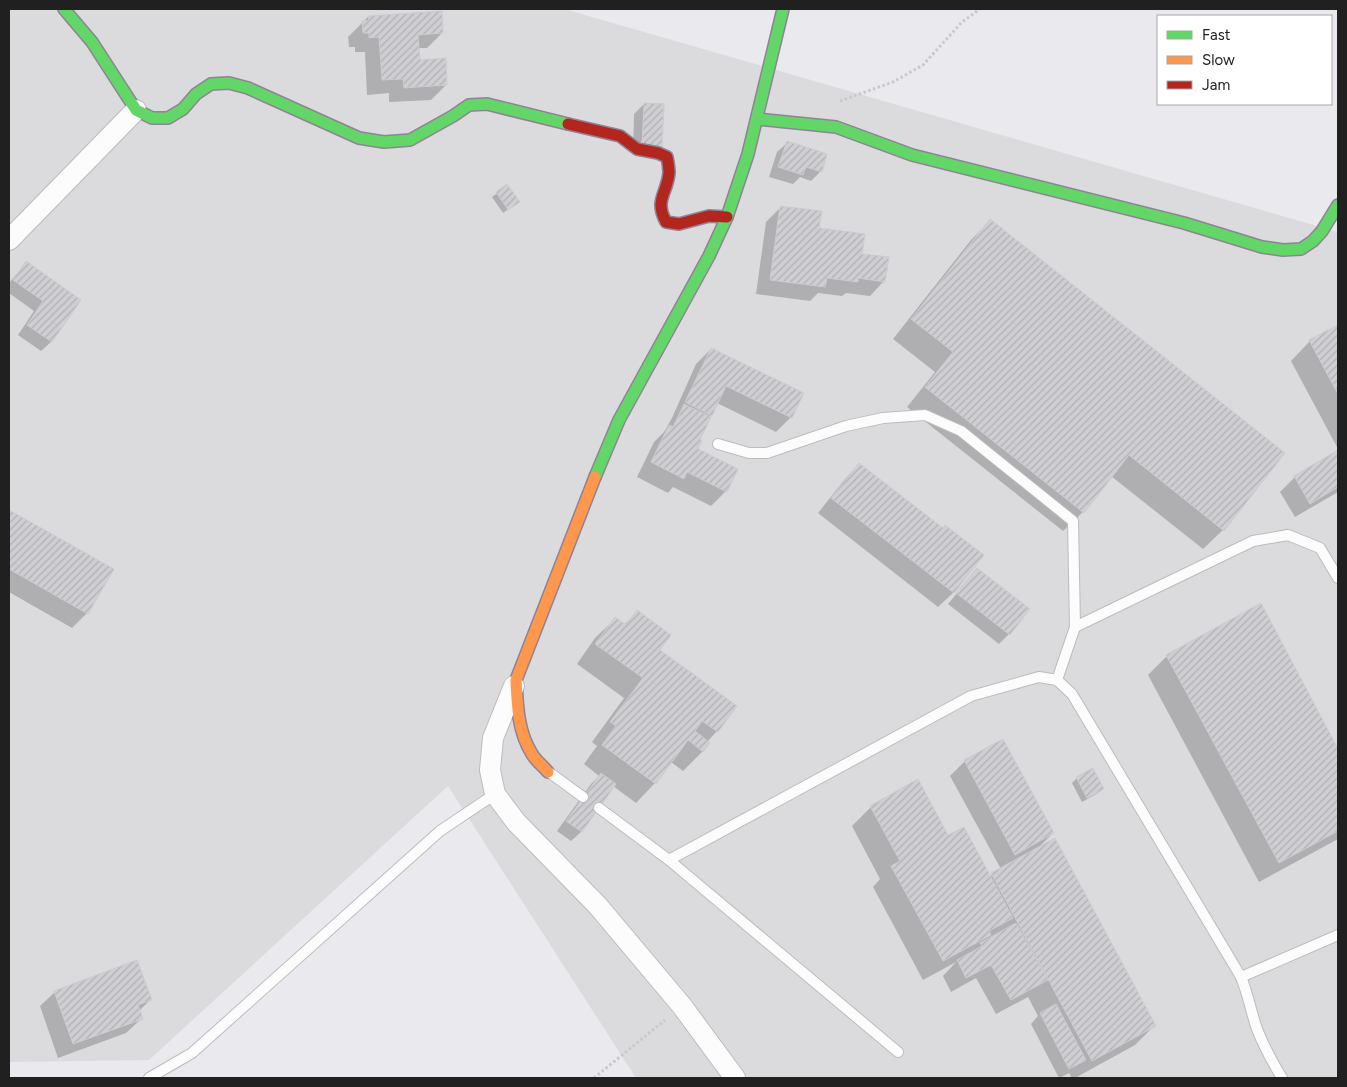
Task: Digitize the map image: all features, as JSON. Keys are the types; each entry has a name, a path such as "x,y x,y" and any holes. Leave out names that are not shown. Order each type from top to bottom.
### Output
{"street":[{"path":"64,9 92,42 136,110 152,118 168,118 183,109 196,94 211,84 229,83 248,88 360,138 384,142 410,140 469,105 487,104 620,136 632,146 644,151 657,151 667,157 669,170 667,183 660,198 660,213 666,222 679,224 708,216 727,217"},
{"path":"736,1078 682,1006 598,906 516,822 495,794 490,770 493,738 602,458 619,420 709,256 727,217 739,184 757,119 783,9"},
{"path":"9,240 136,110"},
{"path":"757,119 836,127 912,155 1184,223 1262,248 1301,249 1313,241 1322,231 1338,204"},
{"path":"516,680 518,709 523,735 533,755 548,772"}],"lane":[{"path":"718,444 749,453 768,453 846,426 883,418 924,414 961,430 1073,521 1075,627 1057,680"},
{"path":"1075,627 1253,540 1288,535 1320,548 1338,578"},
{"path":"670,860 971,696 1038,677 1057,680 1072,694 1241,977 1248,993 1257,1028 1272,1062 1282,1078"},
{"path":"548,772 583,797"},
{"path":"149,1078 192,1053 440,831 495,794"},
{"path":"598,808 670,860 898,1052"},
{"path":"1241,977 1338,935"}],"path":[{"path":"839,101 893,82 923,64 962,22 980,9"},
{"path":"594,1078 682,1006"}],"shaded area":[{"path":"9,9 564,9 1338,232 1338,1078 636,1078 448,786 149,1060 9,1062"}],"building":[{"path":"442,11 443,33 418,35 420,60 446,58 447,85 404,88 403,79 382,80 379,37 369,38 369,33 363,33 362,21 369,20 368,16"},
{"path":"644,103 664,104 662,147 642,146"},
{"path":"787,141 827,154 822,172 806,167 803,175 778,167"},
{"path":"507,184 520,202 508,210 496,192"},
{"path":"780,206 822,211 819,228 865,234 862,254 889,257 885,282 858,278 858,282 827,278 825,287 770,280"},
{"path":"990,219 1285,453 1224,531 1129,455 1084,513 925,387 953,352 911,319"},
{"path":"26,261 81,300 52,342 27,325 43,301 13,280"},
{"path":"1338,325 1338,394 1309,340"},
{"path":"711,348 804,393 792,418 726,386 712,416 685,402"},
{"path":"684,404 711,417 700,440 702,441 698,449 738,469 727,492 687,472 684,479 651,462 669,425 673,427"},
{"path":"1338,450 1338,487 1310,504 1294,476"},
{"path":"859,463 943,528 945,525 984,555 954,593 831,498"},
{"path":"9,510 114,569 88,614 9,569"},
{"path":"977,568 1030,609 1010,635 956,593"},
{"path":"1261,603 1338,749 1338,831 1279,863 1166,655"},
{"path":"637,610 671,635 660,650 737,706 718,732 702,721 695,731 710,743 703,752 688,740 656,784 602,745 616,726 610,722 643,678 595,644 615,617 626,625"},
{"path":"1003,739 1054,833 1015,855 964,760"},
{"path":"1093,768 1104,789 1087,798 1076,777"},
{"path":"601,773 616,784 582,832 566,821"},
{"path":"918,779 948,835 964,827 1013,918 989,931 991,935 943,961 891,866 900,861 870,806"},
{"path":"1055,838 1156,1026 1092,1061 991,873"},
{"path":"1016,923 1048,980 1011,1000 991,965 966,978 957,960 982,946 980,943"},
{"path":"137,960 152,1000 138,1005 143,1019 73,1044 54,991"},
{"path":"1056,1004 1086,1060 1069,1069 1040,1013"}],"traffic: fast":[{"path":"64,9 92,42 136,110 152,118 168,118 183,109 196,94 211,84 229,83 248,88 359,138 384,142 410,140 469,105 487,104 568,124"},
{"path":"595,477 619,420 709,256 727,217 748,154 783,9"},
{"path":"757,119 836,127 912,155 1184,223 1262,247 1283,250 1301,249 1313,241 1322,231 1338,205"}],"traffic: slow":[{"path":"548,772 527,746 521,728 516,680 595,477"}],"traffic: jam":[{"path":"568,124 620,136 637,149 658,153 667,157 669,173 661,202 666,222 679,224 709,216 727,217"}]}
